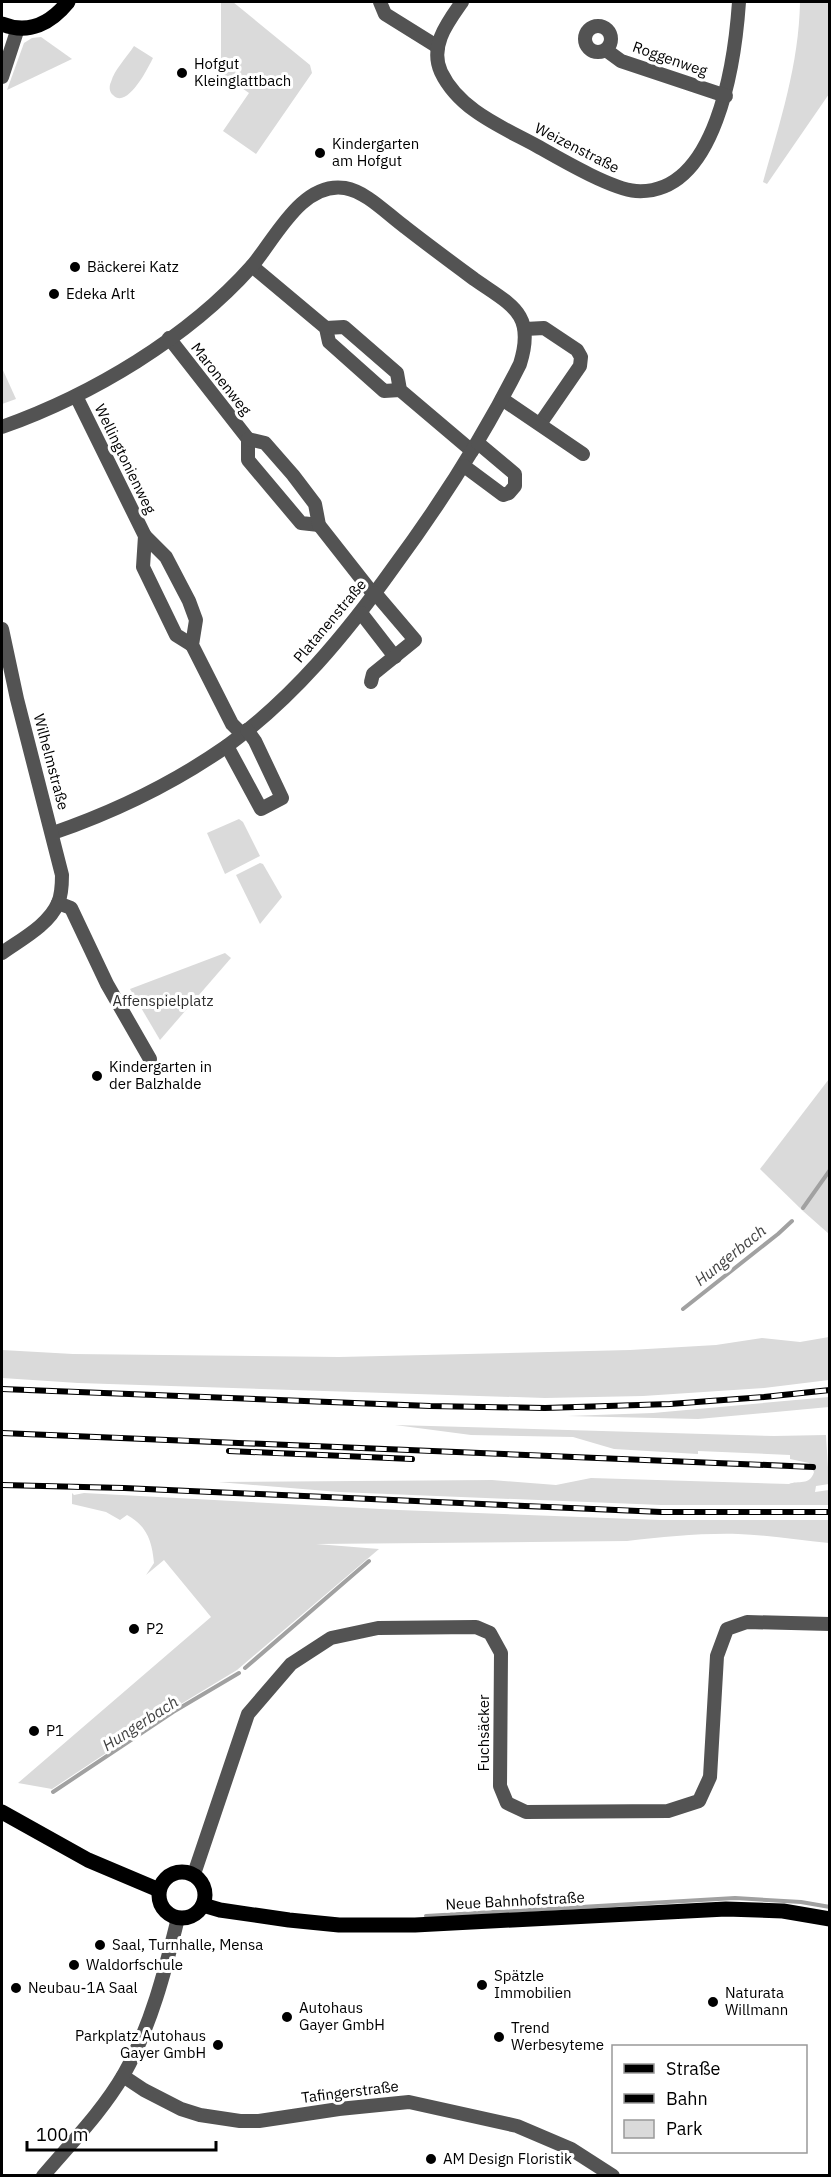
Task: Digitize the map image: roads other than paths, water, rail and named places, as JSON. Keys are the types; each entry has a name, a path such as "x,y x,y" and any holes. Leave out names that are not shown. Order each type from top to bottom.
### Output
{"main road":[{"path":"2,24 31,28 48,21 68,2"},
{"path":"2,1812 88,1860 159,1890"},
{"path":"186,1871 194,1874 205,1888 206,1897 203,1905 192,1916 178,1918 169,1914 159,1899 159,1890 169,1875 186,1871"},
{"name":"Neue Bahnhofstraße","path":"203,1905 220,1910 339,1925 415,1925 726,1909 783,1911 830,1919"}],"street":[{"path":"380,2 385,14 438,47 442,31 462,2"},
{"name":"Weizenstraße","path":"438,47 440,71 460,99 482,116 616,187 636,191 669,185 681,178 703,148 726,96 737,39 740,2"},
{"path":"2,78 18,28"},
{"name":"Roggenweg","path":"606,50 621,61 726,96"},
{"path":"2,428 76,396 118,373 169,338 212,304 252,266 304,201 318,191 345,188 362,194 445,259 518,310 525,329 544,328 578,350 581,357 580,366 540,424"},
{"path":"252,266 327,328 344,327 396,373 400,390 515,474 515,486 509,493 503,495 464,466"},
{"path":"327,328 328,342 384,391 400,390"},
{"name":"Platanenstraße","path":"53,833 139,798 201,763 227,746 301,682 361,613 464,466 520,364 525,349 525,329"},
{"name":"Maronenweg","path":"169,338 248,439 248,460 301,523 319,525"},
{"name":"Wellingtonienweg","path":"76,396 145,536 166,557 189,601 196,620 192,645"},
{"path":"502,399 583,454"},
{"name":"Maronenweg","path":"248,439 265,442 293,475 315,504 319,525 374,594 415,640 373,674 371,682"},
{"name":"Wellingtonienweg","path":"145,536 142,567 176,634 192,645 232,724 255,741 282,798 261,809 227,746"},
{"path":"361,613 395,657"},
{"name":"Wilhelmstraße","path":"2,629 17,699 62,875 58,903"},
{"path":"2,953 41,925 58,903 72,908 107,984 150,1059"},
{"name":"Fuchsäcker","path":"194,1874 248,1714 291,1664 331,1638 378,1628 476,1627 490,1633 501,1653 500,1786 507,1803 526,1812 668,1811 699,1801 710,1777 717,1656 727,1629 747,1623 830,1624"},
{"path":"43,2175 96,2115 123,2076 141,2040 156,2000 178,1918"},
{"name":"Tafingerstraße","path":"123,2076 181,2109 200,2115 240,2121 259,2121 339,2109 409,2102 517,2126 571,2149 613,2175"}],"waterway":[{"name":"Hungerbach","path":"803,1208 830,1170"},
{"name":"Hungerbach","path":"683,1309 792,1221"},
{"name":"Hungerbach","path":"245,1668 369,1561"},
{"name":"Hungerbach","path":"53,1792 173,1712 239,1673"},
{"path":"426,1916 735,1898 801,1902 830,1907"}],"railway":[{"path":"2,1389 430,1406 545,1408 670,1404 830,1390"},
{"path":"2,1433 813,1467"},
{"path":"229,1451 412,1459"},
{"path":"2,1485 124,1488 661,1512 830,1512"}],"place":[{"name":"Hofgut Kleinglattbach","path":"182,73"},
{"name":"Kindergarten am Hofgut","path":"320,153"},
{"name":"Bäckerei Katz","path":"75,267"},
{"name":"Edeka Arlt","path":"54,294"},
{"name":"Kindergarten in der Balzhalde","path":"97,1076"},
{"name":"P2","path":"134,1629"},
{"name":"P1","path":"34,1731"},
{"name":"Saal, Turnhalle, Mensa","path":"100,1945"},
{"name":"Waldorfschule","path":"74,1965"},
{"name":"Spätzle Immobilien","path":"482,1985"},
{"name":"Neubau-1A Saal","path":"16,1988"},
{"name":"Naturata Willmann","path":"713,2002"},
{"name":"Autohaus Gayer GmbH","path":"287,2017"},
{"name":"Trend Werbesyteme","path":"499,2037"},
{"name":"Parkplatz Autohaus Gayer GmbH","path":"218,2045"},
{"name":"AM Design Floristik","path":"431,2159"}],"park label":[{"name":"Affenspielplatz","path":"163,1001"}]}
